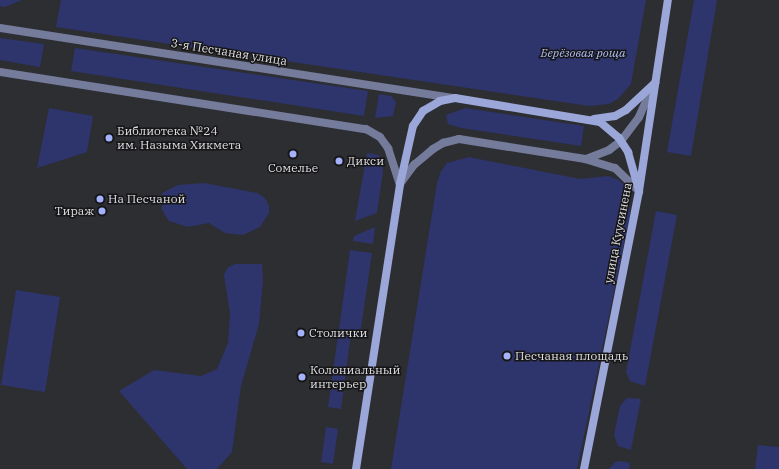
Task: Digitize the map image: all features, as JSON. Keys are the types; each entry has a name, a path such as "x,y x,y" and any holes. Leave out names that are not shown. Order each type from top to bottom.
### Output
{"main road":[{"name":"улица Куусинена","path":"584,469 639,191 668,0"},
{"path":"590,120 615,116 626,110 655,83"},
{"path":"356,469 400,184 409,140 419,115 440,100 455,98 590,120 608,128 621,141 628,152 639,191"}],"street":[{"name":"3-я Песчаная улица","path":"0,28 455,98"},
{"path":"0,72 366,129 380,137 388,148 400,184"},
{"path":"585,159 609,150 621,141 639,117 655,83"},
{"path":"400,184 414,165 433,149 443,143 459,139 585,159 615,168 639,191"}],"green space":[{"path":"0,0 22,0 5,7 0,6"},
{"name":"Берёзовая роща","path":"61,0 646,0 631,84 618,99 609,104 589,106 56,27"},
{"path":"694,0 717,0 691,156 667,152"},
{"path":"0,38 44,44 40,67 0,60"},
{"path":"75,48 368,91 364,116 71,71"},
{"path":"379,94 391,96 396,102 393,116 375,118"},
{"path":"49,108 93,116 87,152 37,168"},
{"path":"465,108 584,126 581,146 461,128 448,124 446,115"},
{"path":"367,153 379,155 382,162 383,172 377,213 355,221"},
{"path":"469,157 580,179 608,176 619,180 628,189 630,215 577,469 391,469 437,183 441,171 447,163"},
{"path":"204,183 257,193 264,197 269,205 269,213 260,227 243,235 225,233 209,223 188,227 169,221 162,210 162,193 178,185"},
{"path":"656,211 677,215 645,386 630,381 626,372"},
{"path":"375,227 373,244 353,241 354,236"},
{"path":"350,250 372,253 360,335 351,334 341,409 328,407"},
{"path":"236,264 262,264 263,280 259,324 241,386 232,452 217,469 187,469 119,391 154,370 201,376 217,369 228,343 230,314 224,275 228,267"},
{"path":"16,290 60,297 45,392 1,385"},
{"path":"627,398 641,399 631,450 618,446 614,435 620,406"},
{"path":"326,427 338,429 333,464 321,462"},
{"path":"758,445 779,447 779,469 755,469"},
{"path":"621,461 630,463 629,469 609,469 615,462"}],"place":[{"name":"Библиотека №24 им. Назыма Хикмета","path":"109,138"},
{"name":"Сомелье","path":"293,154"},
{"name":"Дикси","path":"339,161"},
{"name":"На Песчаной","path":"100,199"},
{"name":"Тираж","path":"102,211"},
{"name":"Столички","path":"301,333"},
{"name":"Песчаная площадь","path":"507,356"},
{"name":"Колониальный интерьер","path":"302,377"}]}
